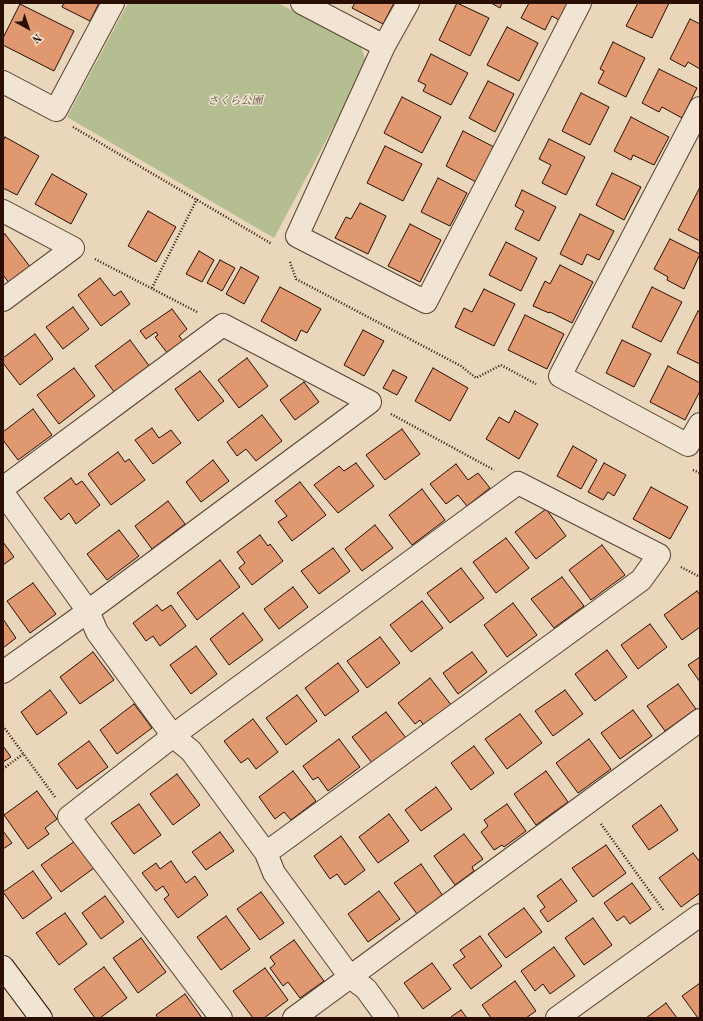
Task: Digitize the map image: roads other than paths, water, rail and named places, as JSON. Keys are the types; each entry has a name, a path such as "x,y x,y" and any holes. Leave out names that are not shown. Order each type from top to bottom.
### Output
{"street":[{"path":"3,82 56,110 112,3"},
{"path":"302,3 384,46"},
{"path":"408,3 384,46 297,236 426,302 580,3"},
{"path":"700,108 560,376 688,445 700,424"},
{"path":"3,211 73,248 3,300"},
{"path":"3,488 223,325 370,402 88,611 3,672"},
{"path":"221,1018 69,817 173,736 518,483 659,555 641,580 266,853"},
{"path":"3,493 88,611 97,632 173,736 191,751 266,853 274,873 350,977 366,989 387,1018"},
{"path":"294,1018 700,720"},
{"path":"557,1018 700,915"},
{"path":"3,966 41,1018"}],"park label":[{"name":"さくら公園","path":"235,101"}]}
